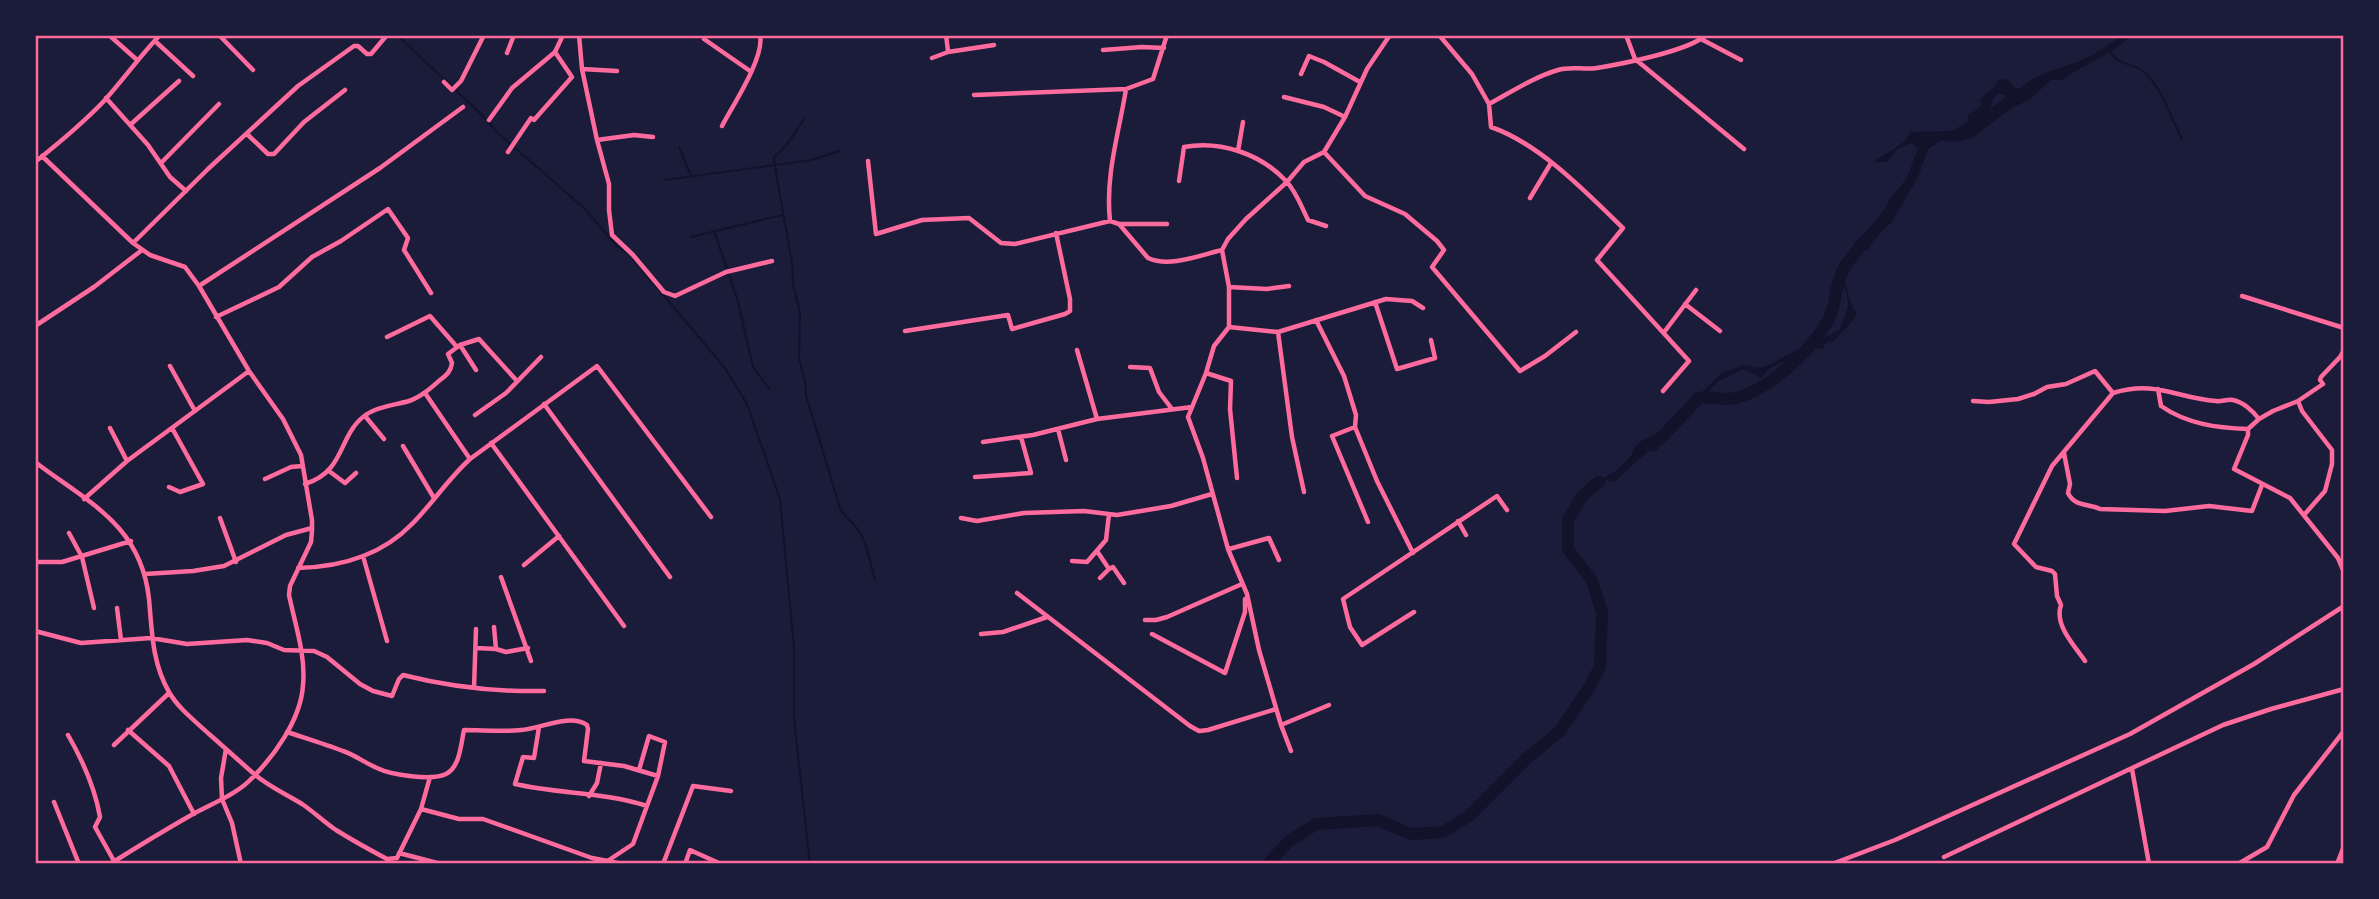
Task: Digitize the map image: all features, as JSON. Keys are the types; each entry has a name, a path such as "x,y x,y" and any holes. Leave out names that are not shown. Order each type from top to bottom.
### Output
{"street":[{"path":"108,35 136,59"},
{"path":"35,162 106,99 136,59 160,35"},
{"path":"219,35 253,70"},
{"path":"133,243 298,86 356,46 367,54 372,54 387,35"},
{"path":"444,82 454,89 461,81 484,35"},
{"path":"508,53 514,35"},
{"path":"489,120 512,88 555,52 563,35"},
{"path":"579,35 582,69 609,184 612,235 664,292 675,296 728,272 772,261"},
{"path":"722,126 760,48 760,35"},
{"path":"946,35 948,52"},
{"path":"974,95 1126,89 1153,79 1167,35"},
{"path":"1439,35 1472,74 1489,104 1490,127 1509,133 1551,163 1623,228 1597,260 1689,361 1663,391"},
{"path":"1626,35 1635,59 1744,149"},
{"path":"1291,751 1258,650 1247,594 1228,549 1203,458 1188,417 1214,346 1229,327 1229,287 1222,250 1246,219 1287,182 1304,162 1324,152 1387,36"},
{"path":"1489,104 1559,69 1594,68 1635,59 1690,46 1704,37 1741,60"},
{"path":"704,39 750,71"},
{"path":"155,41 193,76"},
{"path":"932,58 948,52 994,45"},
{"path":"1103,50 1164,48"},
{"path":"511,148 531,118 534,120 572,77 555,52"},
{"path":"1301,74 1309,56 1360,82"},
{"path":"582,69 617,71"},
{"path":"130,125 179,81"},
{"path":"1110,221 1110,170 1126,89"},
{"path":"247,134 268,153 274,153 304,122 345,90"},
{"path":"1284,97 1324,107 1345,117"},
{"path":"106,99 170,177 186,191"},
{"path":"161,163 219,104"},
{"path":"199,286 380,168 463,107"},
{"path":"1238,151 1243,122"},
{"path":"597,140 634,135 653,137"},
{"path":"1179,181 1184,147 1212,145 1238,151 1260,161 1287,182 1308,220 1326,226"},
{"path":"1324,152 1365,196 1405,214 1437,241 1444,250 1432,267 1521,371 1576,332"},
{"path":"43,156 133,243 150,255 185,267 199,286 248,371 288,429 301,455 312,528 310,542 290,586 289,595 303,664 302,695 297,712 286,732 254,775 234,792 112,863 95,827 100,817 99,809 83,762 68,735"},
{"path":"868,161 876,234 922,220 969,218 1001,243 1015,244 1110,221 1119,224 1167,224"},
{"path":"1530,198 1551,163"},
{"path":"216,317 279,287 312,257 388,209 408,238 404,250 431,293"},
{"path":"1119,224 1148,258 1154,261 1179,260 1222,250"},
{"path":"905,331 1008,315 1012,330 1070,311 1056,233"},
{"path":"35,326 94,287 142,250"},
{"path":"1229,287 1268,289 1289,286"},
{"path":"1664,331 1696,290"},
{"path":"2242,296 2344,328"},
{"path":"1229,327 1278,332 1386,299 1412,301 1423,309"},
{"path":"1375,302 1396,369 1435,358 1431,340"},
{"path":"1685,304 1720,331"},
{"path":"387,337 430,316 476,370"},
{"path":"1316,320 1347,385 1356,415 1355,427 1377,481 1413,553"},
{"path":"1278,332 1292,437 1304,492"},
{"path":"305,484 319,480 329,471 358,421 371,411 412,400 448,374 452,363 448,354 458,346 479,339 517,381"},
{"path":"1077,350 1097,419"},
{"path":"2158,389 2161,406 2193,422 2219,428 2248,429 2273,411 2320,388 2323,384 2321,377 2344,350"},
{"path":"475,415 506,393 541,357"},
{"path":"170,366 195,411"},
{"path":"298,568 322,568 363,556 396,539 470,459 597,366 711,517"},
{"path":"1130,367 1150,368 1159,392 1173,410"},
{"path":"1973,401 2018,399 2048,387 2066,384 2095,370 2113,393"},
{"path":"84,499 127,461 248,371"},
{"path":"1206,373 1231,381 1230,409 1237,478"},
{"path":"2085,661 2058,613 2061,605 2057,596 2055,574 2036,566 2014,544 2052,466 2113,393 2140,387 2216,401 2233,400 2253,411 2259,419"},
{"path":"425,393 470,459"},
{"path":"2298,401 2302,411 2332,450 2332,464 2325,491 2304,515"},
{"path":"544,404 670,578"},
{"path":"983,442 1021,437 1097,419 1192,407"},
{"path":"365,416 384,439"},
{"path":"1355,427 1332,436 1368,522"},
{"path":"110,428 127,461"},
{"path":"169,487 180,492 203,484 172,428"},
{"path":"1058,429 1066,460"},
{"path":"2248,429 2234,469 2290,498 2338,558 2344,572"},
{"path":"975,477 1031,473 1021,437"},
{"path":"491,443 624,626"},
{"path":"402,446 434,498"},
{"path":"2064,452 2071,499 2081,505 2099,509 2165,510 2209,506 2252,511 2262,485"},
{"path":"35,462 121,528 131,541 139,554 145,574 151,638 159,671 169,693 254,775 337,830 387,859 397,858 421,809 430,778"},
{"path":"265,479 291,467 302,466"},
{"path":"329,471 345,483 356,473"},
{"path":"961,518 977,521 1024,513 1084,511 1117,515 1171,506 1212,494"},
{"path":"1414,612 1363,645 1350,627 1343,599 1497,496 1507,510"},
{"path":"1072,561 1087,562 1097,551 1108,534 1108,514"},
{"path":"220,518 236,562"},
{"path":"1458,521 1466,535"},
{"path":"145,574 193,571 236,562 286,534 312,528"},
{"path":"69,533 82,557 94,608"},
{"path":"524,565 559,536"},
{"path":"1228,549 1269,538 1279,560"},
{"path":"35,562 62,562 131,541"},
{"path":"1097,551 1109,569"},
{"path":"363,556 387,641"},
{"path":"1100,578 1113,567 1124,583"},
{"path":"501,577 531,661"},
{"path":"1145,620 1167,617 1242,584"},
{"path":"1017,593 1199,731 1276,709"},
{"path":"1152,634 1225,673 1245,612 1247,594"},
{"path":"1832,864 1895,840 2130,734 2255,664 2344,606"},
{"path":"117,608 121,640"},
{"path":"981,635 1003,632 1048,617"},
{"path":"494,627 496,649"},
{"path":"474,688 476,629"},
{"path":"35,631 81,643 151,638 187,644 247,640 267,643 284,650 300,650 327,657 360,684 386,695 394,695 403,675 474,688 544,691"},
{"path":"476,648 506,652 528,649"},
{"path":"1944,858 2222,725 2344,688"},
{"path":"114,745 169,693"},
{"path":"1281,725 1329,705"},
{"path":"286,732 343,751 377,768 430,778 446,774 453,768 464,730 520,731 551,723 583,722 588,729 584,761 639,770 658,776"},
{"path":"539,727 534,758 523,758 515,784 547,791 618,798 647,806"},
{"path":"128,730 169,766 194,814"},
{"path":"2238,864 2267,847 2294,795 2344,731"},
{"path":"608,861 633,845 658,776 665,742 649,736 639,770"},
{"path":"226,749 221,778 222,799 232,823 240,861 247,864"},
{"path":"589,796 597,783 601,763"},
{"path":"2132,769 2149,864"},
{"path":"663,864 693,786 732,791"},
{"path":"54,802 79,864"},
{"path":"421,809 459,819 484,819 565,849 623,864"},
{"path":"2336,864 2344,846"},
{"path":"685,864 690,850 720,864"},
{"path":"399,853 441,864"}],"shaded area":[{"path":"2123,35 2130,35 2108,53 2062,80 2051,80 2030,99 2016,106 2007,96 1999,93 1993,98 1984,116 1957,142 1942,140 1928,149 1918,177 1891,223 1869,239 1870,248 1859,253 1844,266 1844,279 1853,310 1857,312 1855,318 1833,342 1827,342 1822,349 1815,348 1788,365 1782,362 1770,368 1761,378 1744,369 1719,381 1662,437 1648,444 1649,447 1659,447 1658,450 1647,452 1614,482 1607,480 1597,489 1588,491 1601,479 1616,471 1640,444 1667,427 1721,373 1743,365 1761,368 1798,349 1809,347 1840,329 1848,302 1839,263 1852,251 1861,236 1876,231 1882,225 1890,199 1907,178 1918,148 1911,143 1897,149 1887,162 1873,162 1904,142 1911,132 1953,131 1968,121 1968,114 1982,104 1982,98 1998,80 2007,79 2015,88 2020,89 2041,75 2091,56"}],"waterway":[{"path":"397,35 498,133 584,208 618,247 630,255"},
{"path":"2109,49 2120,61 2139,69 2151,79 2182,139"},
{"path":"1954,136 1970,132 2016,97 2024,94"},
{"path":"804,119 787,144 774,157 792,263 793,284 800,313 799,358 806,395 840,508 861,536 875,580"},
{"path":"679,147 691,176"},
{"path":"665,180 812,160 839,151"},
{"path":"1638,453 1643,447 1660,439 1699,398 1732,399 1750,393 1764,386 1791,365 1815,339 1831,314 1838,281 1845,267 1892,208"},
{"path":"691,237 782,215"},
{"path":"714,231 737,298 753,367 770,390"},
{"path":"633,259 725,368 747,404 780,499 794,648 794,719 810,864"},
{"path":"1268,864 1289,841 1316,824 1378,820 1411,834 1443,832 1469,816 1527,758 1559,732 1600,667 1602,613 1592,581 1568,549 1568,520 1582,496 1599,482"}]}
